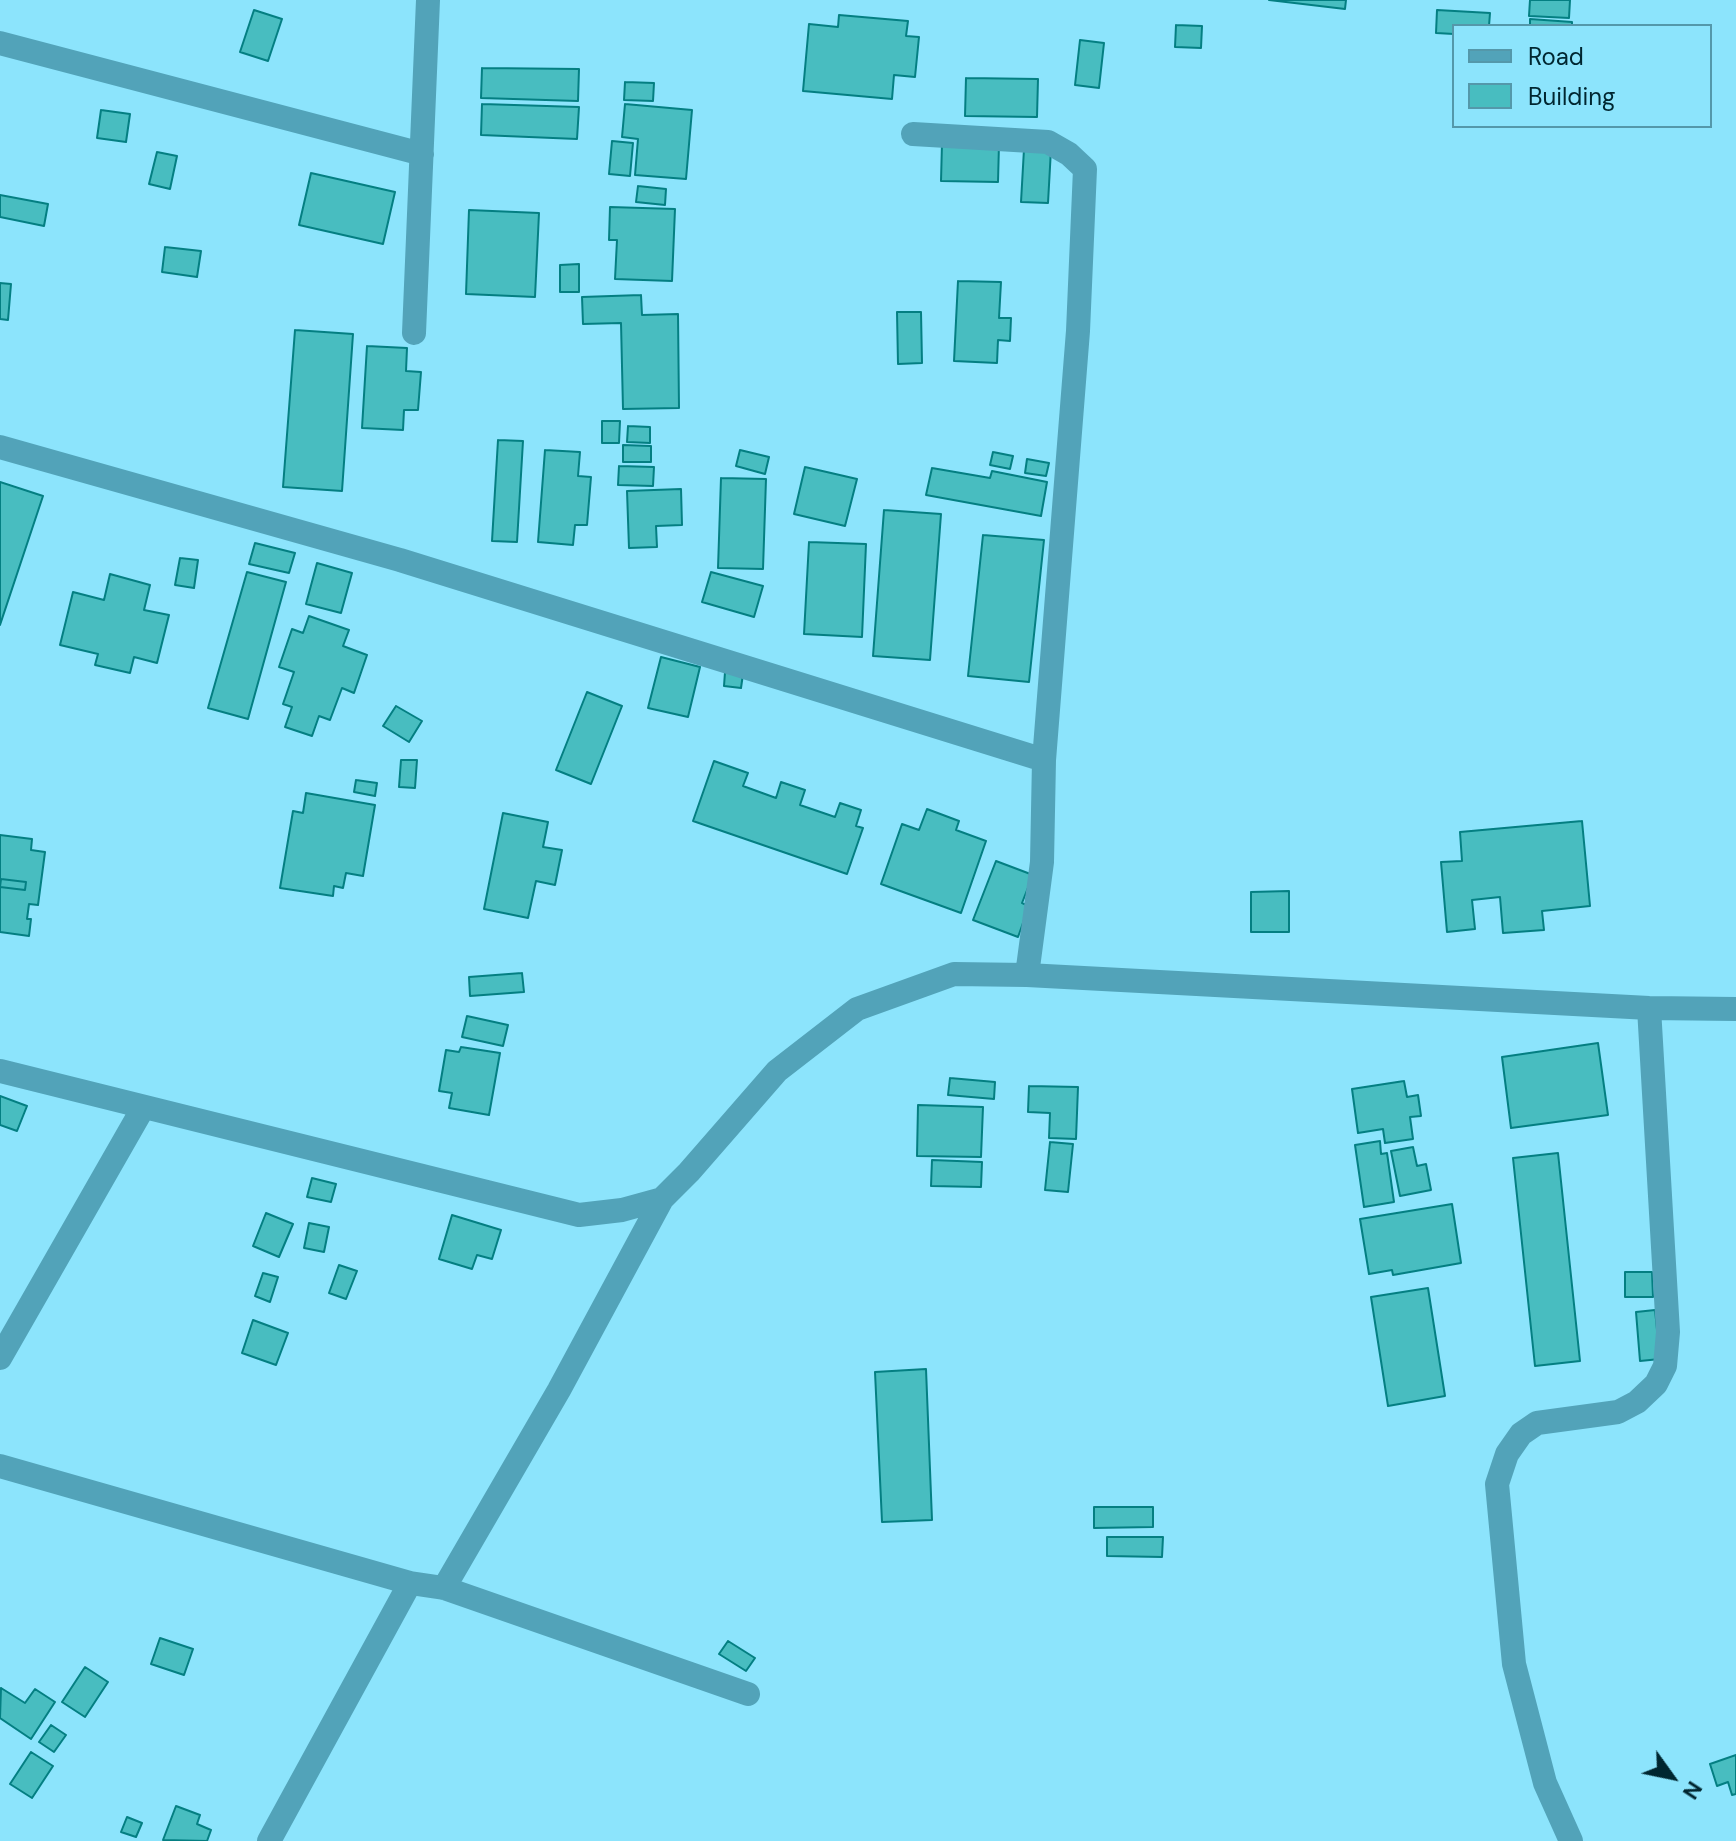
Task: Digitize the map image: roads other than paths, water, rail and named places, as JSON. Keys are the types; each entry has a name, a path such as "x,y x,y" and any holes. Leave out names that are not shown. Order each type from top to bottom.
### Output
{"street":[{"path":"414,333 428,0"},
{"path":"0,43 422,154"},
{"path":"913,134 1048,142 1069,154 1085,169 1078,331 1044,760 1042,862 1027,975"},
{"path":"0,447 400,560 1044,760"},
{"path":"444,1588 559,1390 662,1199 777,1071 857,1009 954,974 1027,975 1649,1008 1736,1009"},
{"path":"1571,1841 1545,1783 1514,1664 1497,1484 1507,1454 1521,1434 1537,1423 1618,1412 1637,1402 1656,1384 1665,1366 1668,1332 1649,1008"},
{"path":"0,1071 579,1215 622,1210 662,1199"},
{"path":"0,1358 143,1108"},
{"path":"0,1466 410,1583 444,1588 748,1694"},
{"path":"269,1841 410,1583"}]}
